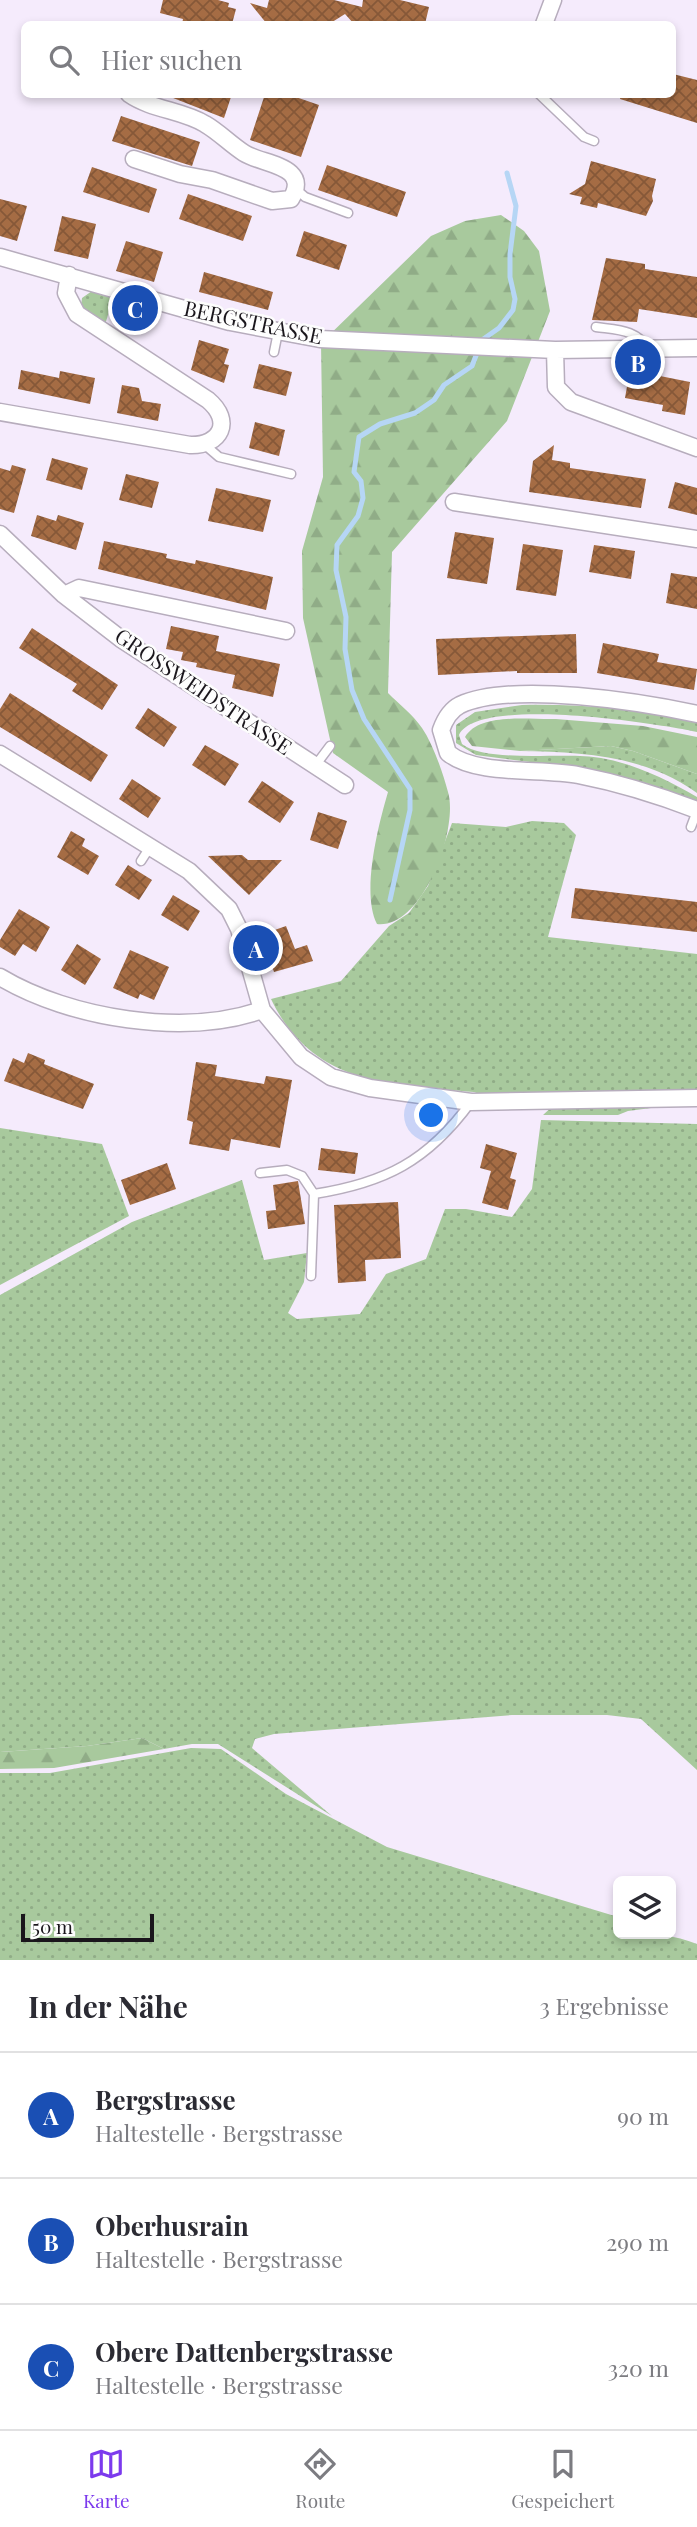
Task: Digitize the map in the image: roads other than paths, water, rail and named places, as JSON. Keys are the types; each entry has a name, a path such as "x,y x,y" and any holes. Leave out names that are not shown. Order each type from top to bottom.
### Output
{"street":[{"path":"545,21 553,0"},
{"path":"134,159 180,174 212,180 272,201 292,199 297,190 296,179 284,168 244,153 203,122 140,98"},
{"name":"BERGSTRASSE","path":"0,257 278,332 338,341 555,350 697,348"},
{"path":"0,412 174,443 205,445 214,440 222,426 216,406 76,314 66,293 69,275"},
{"path":"555,350 556,387 571,402 697,448"},
{"path":"454,502 697,539"},
{"name":"GROSSWEIDSTRASSE","path":"0,534 64,595 153,662 345,786"},
{"name":"GROSSWEIDSTRASSE","path":"64,595 79,588 286,631"},
{"path":"697,714 613,699 507,697 459,705 450,712 441,730 448,753 466,764 576,775 642,790 697,811"},
{"path":"0,754 189,871 229,909 239,929 262,1010 301,1057 331,1077 370,1088 471,1102 697,1098"},
{"path":"0,977 64,1004 119,1018 206,1022 236,1018 262,1010"}],"lane":[{"path":"543,98 584,137 594,141"},
{"path":"297,190 348,213"},
{"path":"596,327 632,333 643,340 649,350"},
{"path":"274,352 278,332"},
{"path":"205,445 219,457 290,474"},
{"path":"315,766 330,746"},
{"path":"691,827 697,811"},
{"path":"141,861 150,846"},
{"path":"314,1194 377,1181 401,1168 441,1137 471,1102"},
{"path":"260,1173 288,1170 302,1176 314,1194 311,1276"}],"waterway":[{"path":"390,900 410,810 410,789 364,719 352,690 345,649 346,617 336,570 337,545 358,516 363,498 361,481 354,472 359,437 380,424 415,413 434,400 444,385 472,366 482,340 499,328 513,310 515,299 510,277 510,254 516,206 507,173"}],"place":[{"name":"Obere Dattenbergstrasse","path":"135,308"},
{"name":"Oberhusrain","path":"638,362"},
{"name":"Bergstrasse","path":"256,948"}]}
